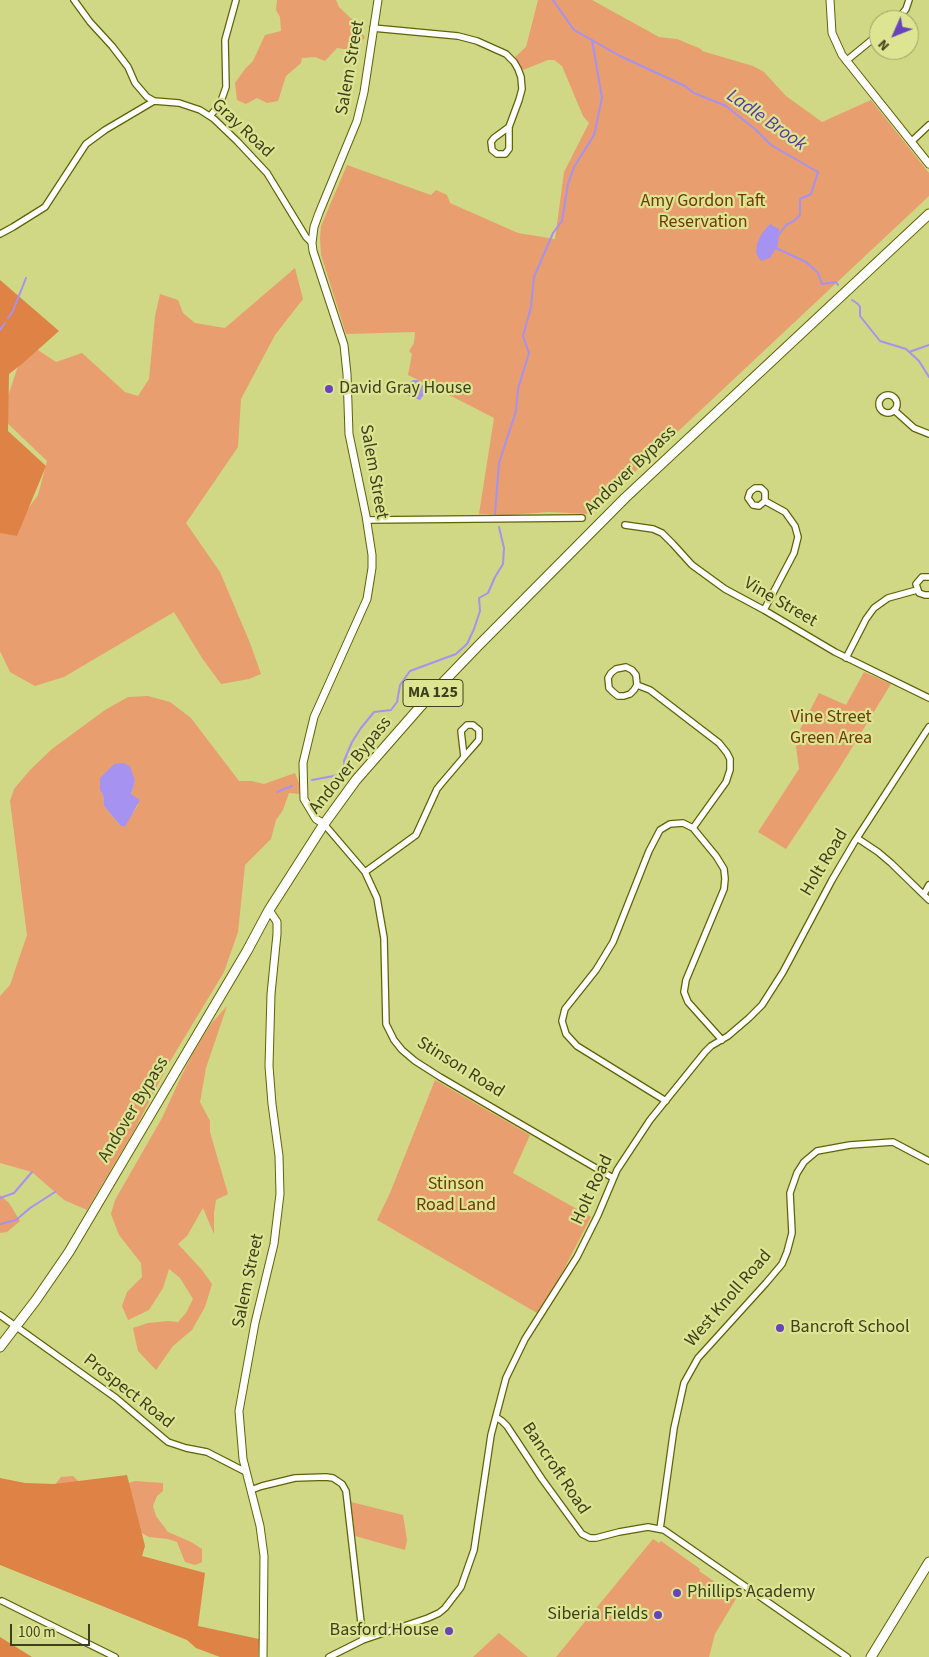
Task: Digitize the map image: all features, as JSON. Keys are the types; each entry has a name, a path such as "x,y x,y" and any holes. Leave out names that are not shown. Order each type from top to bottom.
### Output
{"main road":[{"name":"Andover Bypass","path":"0,1347 36,1300 81,1231 247,951 269,910 324,824 356,780 427,699 625,498 929,214"},
{"path":"871,1657 929,1562"}],"street":[{"path":"0,234 45,207 86,144 105,130 154,101 141,91 124,61 90,22 74,0"},
{"path":"210,116 220,104 226,87 225,40 236,0"},
{"name":"Salem Street","path":"324,824 316,818 304,799 303,764 314,717 367,599 372,555 367,520 349,434 344,345 312,243 319,213 357,121 364,92 378,0"},
{"path":"830,0 832,33 846,61 929,164"},
{"path":"374,28 458,36 477,41 506,54 516,66 522,85 520,97 508,127 492,141 491,148 496,154 501,155 508,151 510,145 508,127"},
{"path":"846,61 869,42"},
{"name":"Gray Road","path":"154,101 174,102 191,106 210,116 267,173 306,237 312,243"},
{"path":"911,142 929,125"},
{"path":"894,410 914,428 929,434"},
{"path":"764,610 794,553 798,537 795,526 789,516 781,508 766,500"},
{"path":"367,520 544,520 582,518"},
{"name":"Vine Street","path":"625,525 654,529 662,533 700,571 725,588 846,658 929,698"},
{"path":"929,577 919,578 916,584 917,590 922,594 929,595"},
{"path":"846,658 866,619 874,608 888,598 917,590"},
{"path":"626,667 636,675 637,685 630,694 618,696 609,688 608,678 616,668 626,667"},
{"path":"637,685 650,690 713,739 730,758 730,770 726,782 693,828"},
{"path":"365,872 405,845 416,835 437,789 464,757 480,737 479,730 473,725 465,726 461,731 464,757"},
{"name":"Holt Road","path":"329,1657 363,1640 439,1613 461,1587 474,1550 486,1466 496,1417 506,1378 517,1354 577,1257 598,1215 613,1178 639,1136 705,1052 757,1012 767,998 857,838 929,727"},
{"name":"Stinson Road","path":"324,824 365,872 377,898 384,938 386,1024 394,1040 415,1061 440,1077 613,1178"},
{"path":"666,1101 572,1042 564,1030 562,1017 568,1006 596,970 613,942 649,850 657,834 663,827 670,824 683,824 693,828 724,869 724,889 686,980 684,992 690,1005 722,1040"},
{"path":"857,838 891,863 929,900"},
{"path":"924,894 929,884"},
{"name":"Salem Street","path":"263,1657 264,1556 260,1526 242,1458 240,1426 241,1396 255,1323 274,1244 280,1194 280,1170 269,1066 271,994 277,922 269,910"},
{"name":"West Knoll Road","path":"660,1529 674,1428 684,1383 698,1358 782,1264 792,1233 790,1193 797,1173 804,1162 817,1151 850,1145 893,1142 929,1160"},
{"name":"Prospect Road","path":"0,1315 116,1398 168,1442 207,1452 246,1472"},
{"name":"Bancroft Road","path":"496,1417 507,1426 582,1534 590,1538 596,1538 637,1528 660,1529"},
{"path":"251,1490 295,1478 326,1477 333,1478 342,1484 346,1491 363,1640"},
{"path":"660,1529 847,1657"},
{"path":"2,1601 116,1657"}],"green space":[{"path":"277,0 336,0 339,7 358,25 365,38 351,50 337,48 325,61 315,57 302,58 301,63 286,76 278,101 267,103 257,98 246,104 237,100 235,83 253,61 265,35 281,31 280,17 276,10"},
{"name":"Amy Gordon Taft Reservation","path":"538,0 592,0 659,37 677,39 702,51 753,66 764,72 786,96 822,122 871,100 929,173 929,196 590,514 549,512 508,515 479,514 494,418 408,375 412,354 409,351 414,343 415,332 346,334 321,255 321,226 347,165 431,195 436,190 447,195 450,203 518,233 555,239 564,172 589,123 583,116 562,66 554,60 548,60 523,70 515,57 526,47"},
{"path":"295,268 303,299 275,335 241,399 238,447 186,523 220,572 261,674 249,679 221,684 202,658 174,612 64,677 35,686 10,672 0,651 0,532 11,532 38,495 47,461 1,417 26,342 56,362 82,353 125,392 138,396 149,379 155,316 160,294 178,300 183,313 195,323 225,328"},
{"name":"Vine Street Green Area","path":"864,672 891,684 837,772 786,849 758,832 799,769 795,739 819,693 846,705"},
{"path":"148,696 170,702 191,718 239,781 252,781 264,784 295,773 300,786 299,794 289,793 283,810 276,820 271,839 245,865 238,932 224,972 169,1063 135,1129 87,1210 64,1200 32,1172 0,1163 0,996 10,985 27,935 10,801 14,789 52,749 105,710 128,697","holes":["132,775 135,781 131,794 138,805 132,814 120,825 104,806 103,794 100,791 101,782"]},
{"path":"227,1006 206,1068 200,1102 210,1121 210,1132 228,1194 216,1200 214,1234 203,1208 187,1236 178,1244 212,1284 205,1307 192,1330 173,1346 156,1370 138,1351 133,1328 148,1323 178,1322 186,1313 193,1299 180,1278 169,1269 163,1288 149,1310 128,1320 122,1306 127,1292 142,1277 141,1263 119,1235 111,1214 115,1200 162,1118 192,1055 210,1025"},
{"name":"Stinson Road Land","path":"435,1080 530,1135 513,1173 591,1217 562,1273 537,1313 377,1220 390,1193"},
{"path":"0,1195 9,1203 20,1221 7,1232 0,1233"},
{"path":"73,1476 86,1489 115,1487 135,1481 163,1483 163,1491 157,1496 153,1506 156,1516 168,1532 202,1549 202,1562 195,1565 185,1562 177,1542 149,1537 129,1526 0,1504 46,1496 61,1477"},
{"path":"351,1502 403,1515 407,1540 405,1550 355,1536"},
{"name":"Siberia Fields","path":"653,1539 659,1543 661,1541 700,1569 699,1571 737,1597 715,1634 709,1657 556,1657"},
{"name":"Siberia Fields","path":"499,1633 528,1657 473,1657"}],"shaded area":[{"path":"770,224 779,229 778,245 770,258 761,261 756,253 757,244 762,233"},
{"path":"0,280 59,331 9,374 8,431 46,466 17,536 0,533"},
{"path":"413,380 418,380 427,390 420,400 407,395 407,385"},
{"path":"123,763 130,766 135,781 131,794 140,800 125,827 120,825 104,806 103,794 100,791 100,778 114,764"},
{"path":"127,1475 145,1546 142,1556 205,1573 198,1626 259,1639 258,1657 220,1657 196,1648 187,1640 0,1565 0,1478 25,1483 54,1484"},
{"path":"0,1637 32,1657 0,1657"}],"waterway":[{"name":"Ladle Brook","path":"553,0 574,30 620,56 685,86 694,93 726,106 756,130 771,145 818,172 811,194 800,199 800,215 786,225 777,237"},
{"path":"495,514 499,463 516,411 518,389 529,353 523,336 531,307 534,277 553,233 562,221 568,184 574,167 594,135 602,98 592,40"},
{"name":"Ladle Brook","path":"776,248 806,262 818,273 822,284 836,282 838,285"},
{"path":"8,318 13,311 26,278"},
{"name":"Ladle Brook","path":"852,300 858,304 860,316 880,341 906,349 919,361 929,377"},
{"path":"0,330 5,323"},
{"path":"909,352 929,345"},
{"path":"312,780 339,775 345,769 344,761 352,742 361,728 374,712 391,710 397,702 400,685 410,671 456,654 467,644 480,611 479,598 488,593 503,564 504,548 499,527"},
{"path":"277,792 292,786"},
{"path":"0,1198 14,1193 32,1172"},
{"path":"0,1224 16,1220 30,1208 55,1192"}],"place":[{"name":"David Gray House","path":"329,389"},
{"name":"Bancroft School","path":"780,1328"},
{"name":"Phillips Academy","path":"677,1593"},
{"name":"Siberia Fields","path":"658,1615"},
{"name":"Basford House","path":"449,1631"}]}
